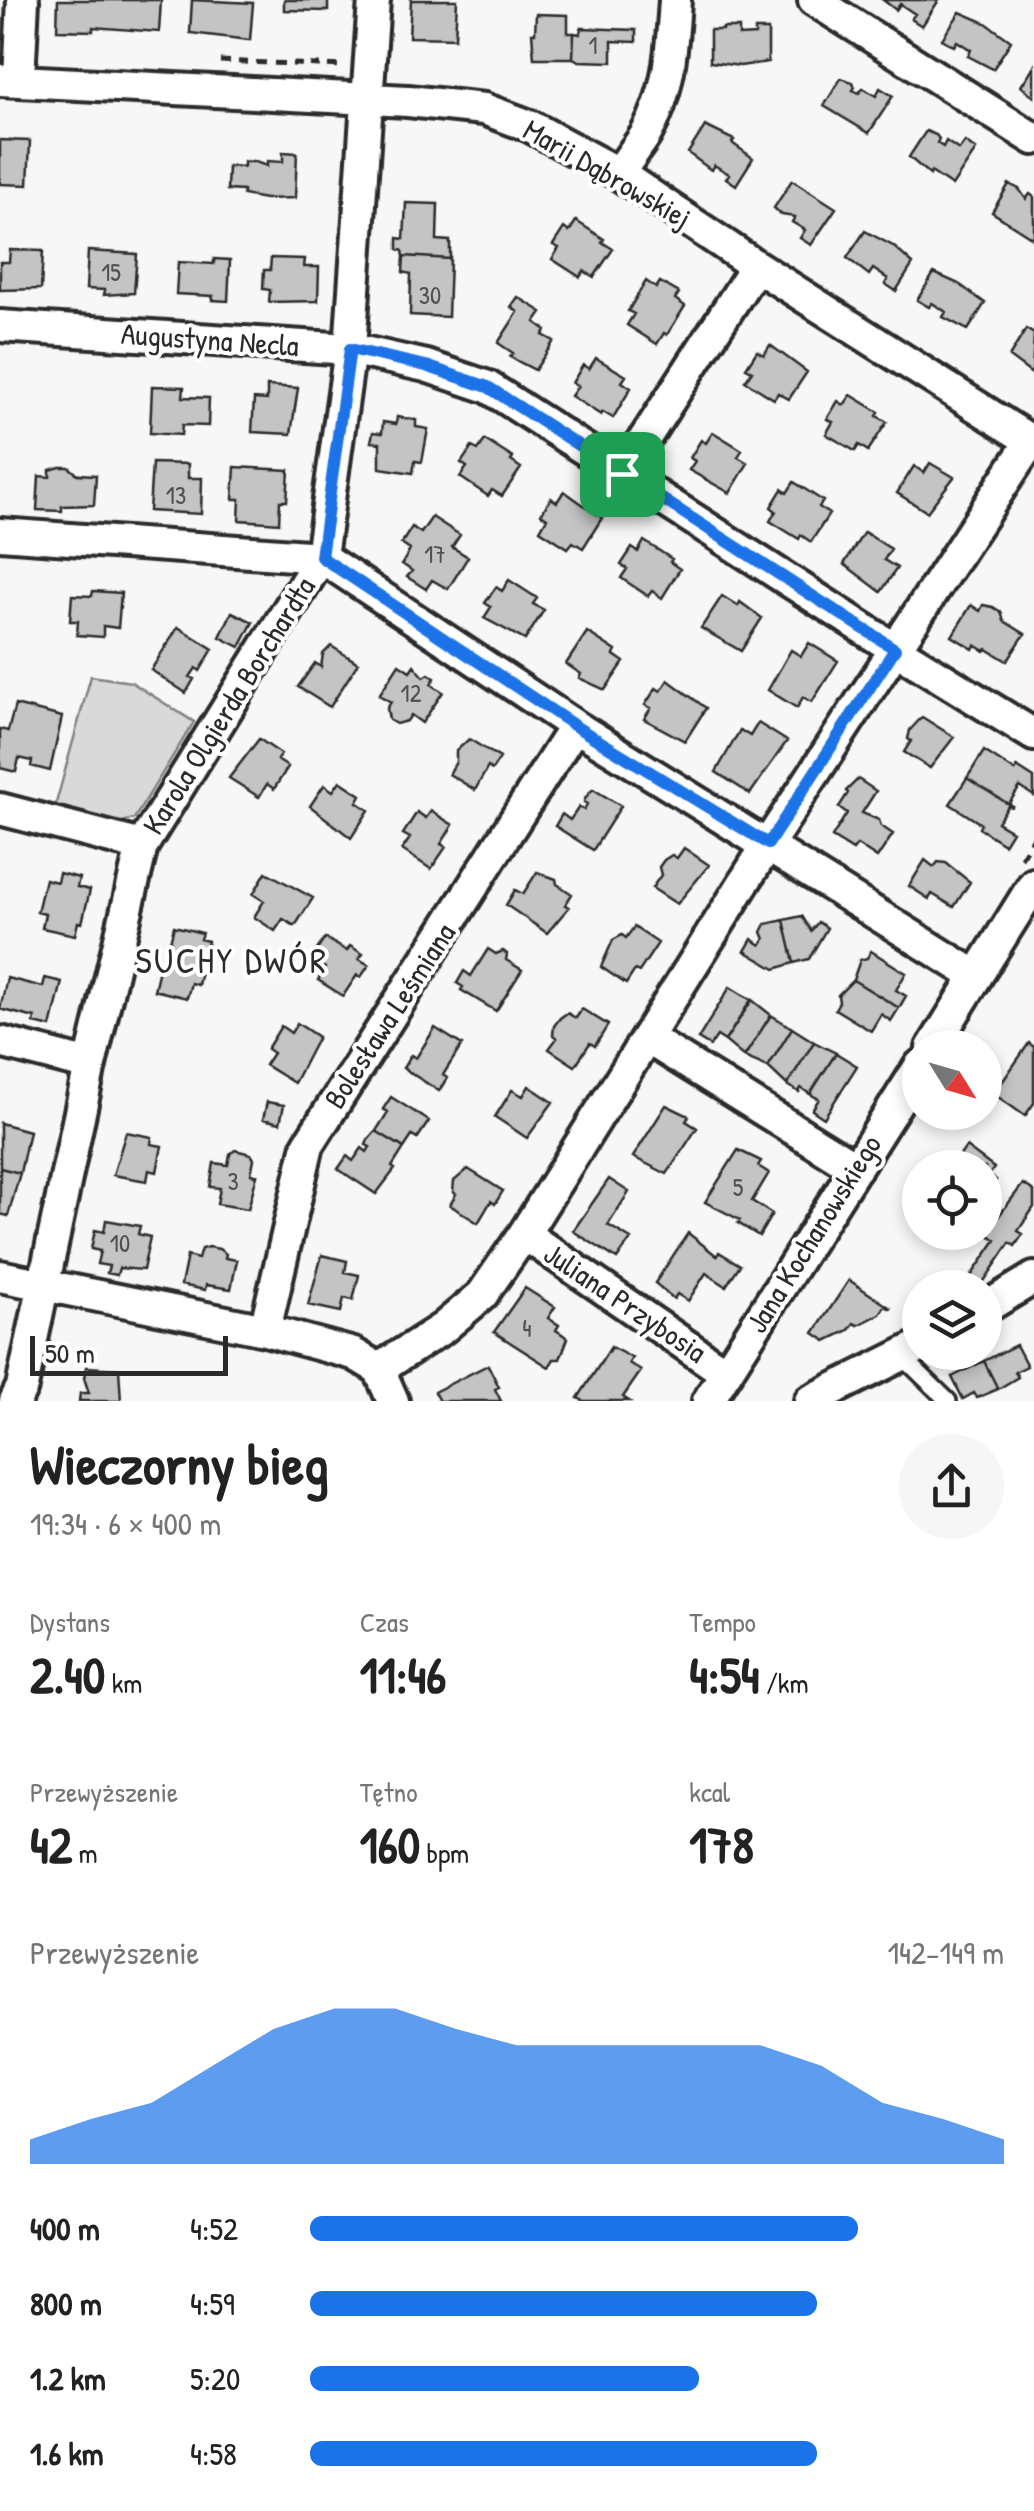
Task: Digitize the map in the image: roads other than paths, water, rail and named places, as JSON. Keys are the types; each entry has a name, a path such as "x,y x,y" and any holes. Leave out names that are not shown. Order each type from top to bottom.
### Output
{"street":[{"path":"9,80 22,0"},
{"name":"Karola Olgierda Borchardta","path":"14,1401 22,1387 90,1064 142,846 321,557 350,349 374,0"},
{"path":"618,174 648,131 664,90 672,56 675,0"},
{"path":"814,0 1034,140"},
{"name":"Marii Dąbrowskiej","path":"9,80 484,108 530,126 618,174 1032,442"},
{"path":"622,474 756,266"},
{"name":"Augustyna Necla","path":"0,326 350,349 426,366 488,387 1034,734"},
{"name":"Juliana Przybosia","path":"379,1369 442,1328 482,1295 768,844 1032,442"},
{"path":"0,534 321,557 575,726 976,976"},
{"name":"Bolesława Leśmiana","path":"265,1330 308,1145 575,726"},
{"path":"0,809 142,846"},
{"path":"943,1030 1034,884"},
{"path":"647,1038 856,1168"},
{"path":"0,1042 90,1064"},
{"name":"Jana Kochanowskiego","path":"708,1401 902,1095"},
{"name":"Juliana Przybosia","path":"524,1234 726,1374"},
{"path":"0,1276 265,1330 354,1354 379,1369 393,1401"},
{"path":"1002,1298 1034,1278"},
{"path":"810,1401 902,1355"}],"lane":[{"path":"925,1370 948,1401"}],"district":[{"name":"SUCHY DWÓR","path":"232,961"}]}
